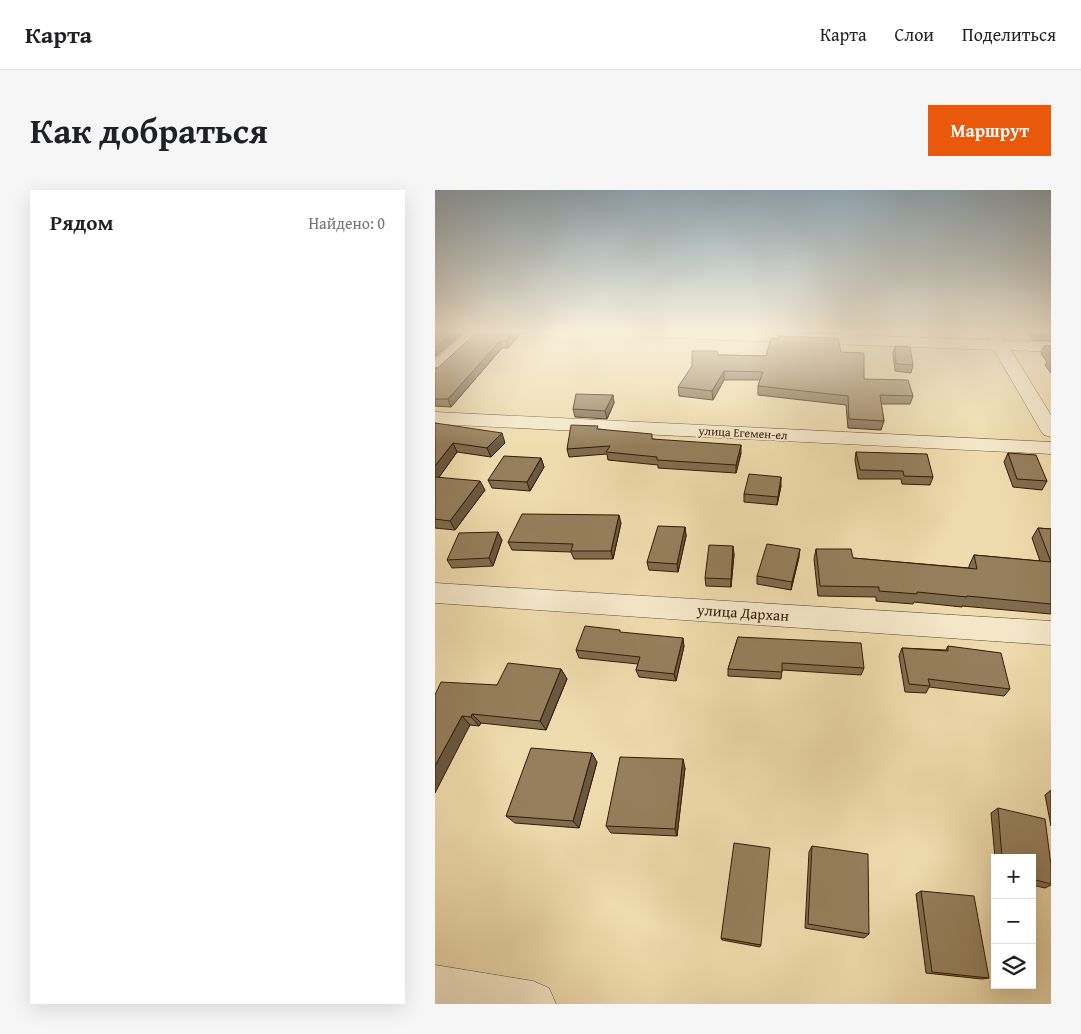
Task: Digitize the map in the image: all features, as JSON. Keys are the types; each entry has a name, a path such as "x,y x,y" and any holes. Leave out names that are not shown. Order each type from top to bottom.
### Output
{"street":[{"path":"1015,370 1051,431"},
{"name":"улица Егемен-ел","path":"435,418 1051,448"},
{"name":"улица Дархан","path":"435,593 1051,633"},
{"path":"435,988 533,1004"}],"building":[{"path":"435,370 474,370 448,399 435,399"},
{"path":"689,370 864,370 864,379 908,380 913,396 880,395 884,421 849,419 848,396 758,386 763,372 724,371 712,391 678,387"},
{"path":"576,394 613,395 605,411 573,409"},
{"path":"435,423 502,433 487,448 453,443 435,466"},
{"path":"571,425 598,426 597,429 652,434 652,439 741,445 736,465 657,460 657,457 606,452 610,446 567,449"},
{"path":"856,452 927,454 933,477 904,476 903,471 860,470"},
{"path":"1008,453 1036,455 1047,481 1017,479"},
{"path":"504,456 541,458 527,482 488,480"},
{"path":"749,474 781,477 778,497 744,494"},
{"path":"435,477 480,481 450,521 435,519"},
{"path":"522,514 619,515 611,551 571,551 573,544 508,542"},
{"path":"658,526 685,527 677,564 647,562"},
{"path":"1038,528 1051,529 1051,562"},
{"path":"498,532 489,558 447,560 459,533"},
{"path":"767,544 800,549 792,582 757,576"},
{"path":"709,545 733,546 731,579 705,578"},
{"path":"816,549 851,549 853,558 977,569 974,555 1051,562 1051,604 917,592 917,594 879,591 879,587 820,586"},
{"path":"585,626 620,630 620,632 683,638 674,674 636,670 640,657 576,650"},
{"path":"738,637 861,643 864,668 782,663 782,672 728,669"},
{"path":"948,646 1001,653 1010,689 928,679 930,686 909,684 902,648 948,651"},
{"path":"508,663 561,669 540,721 472,714 471,717 462,716 435,766 435,695 441,682 497,685"},
{"path":"531,748 592,753 573,821 506,816"},
{"path":"620,757 683,759 675,829 606,826"},
{"path":"998,808 1045,819 1051,865 1051,884 1036,880 1036,854 1002,854"},
{"path":"734,843 770,848 761,945 721,938"},
{"path":"812,846 868,854 869,934 808,924"},
{"path":"921,891 974,896 989,978 932,972"}]}
